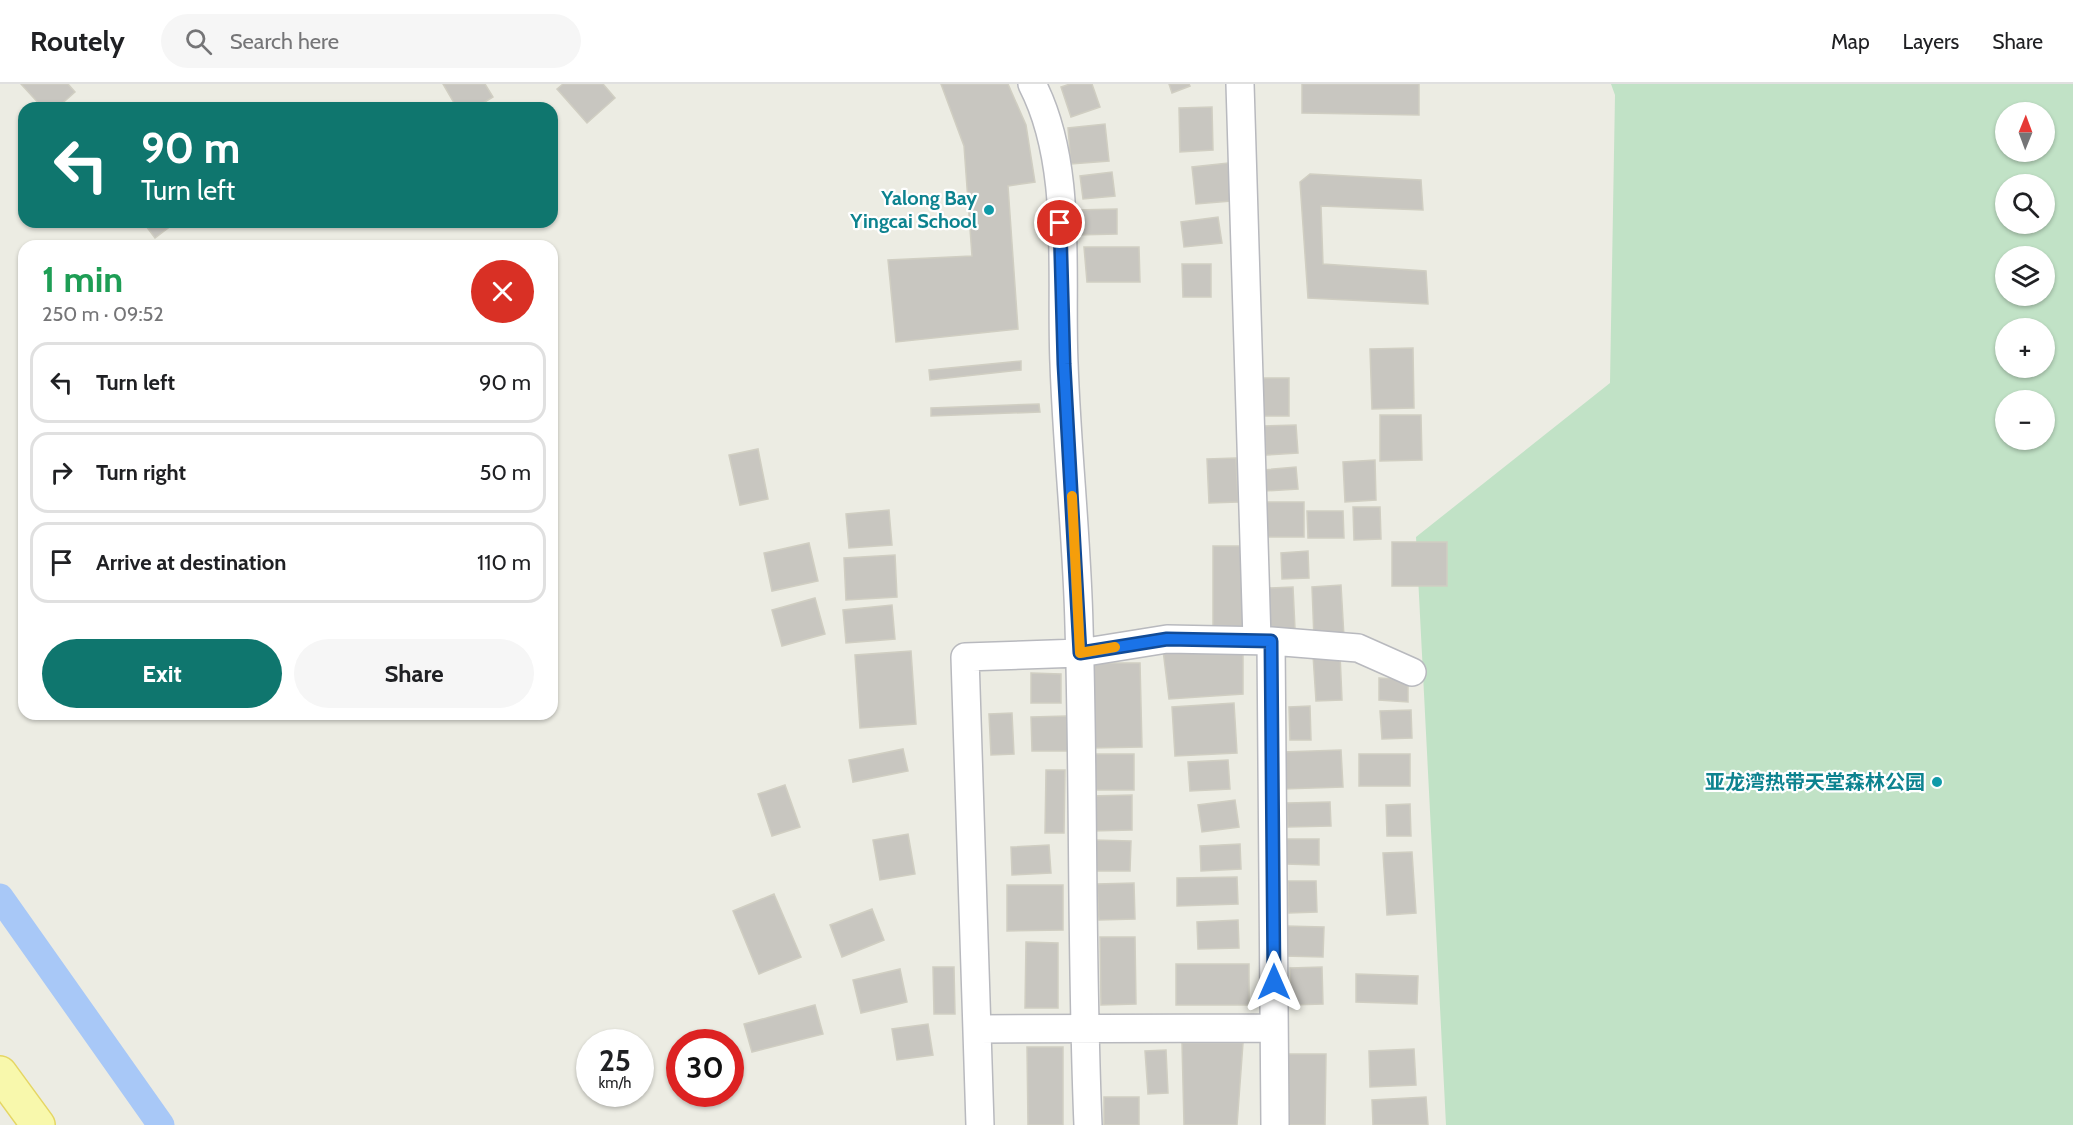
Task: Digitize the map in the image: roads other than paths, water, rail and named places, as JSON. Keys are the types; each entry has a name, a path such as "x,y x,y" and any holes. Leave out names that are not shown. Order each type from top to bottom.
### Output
{"main road":[{"path":"0,1073 38,1125"}],"street":[{"path":"1032,84 1043,105 1059,176 1064,364 1080,653 1084,1029 1088,1125"},
{"path":"1240,84 1264,641 1275,1125"},
{"path":"981,1125 965,657 1080,653 1167,639 1264,641 1358,648 1412,672"},
{"path":"978,1029 1274,1028"}],"waterway":[{"path":"0,897 161,1125"}],"place":[{"name":"Yalong Bay Yingcai School","path":"989,210"},
{"name":"亚龙湾热带天堂森林公园","path":"1937,782"}]}
